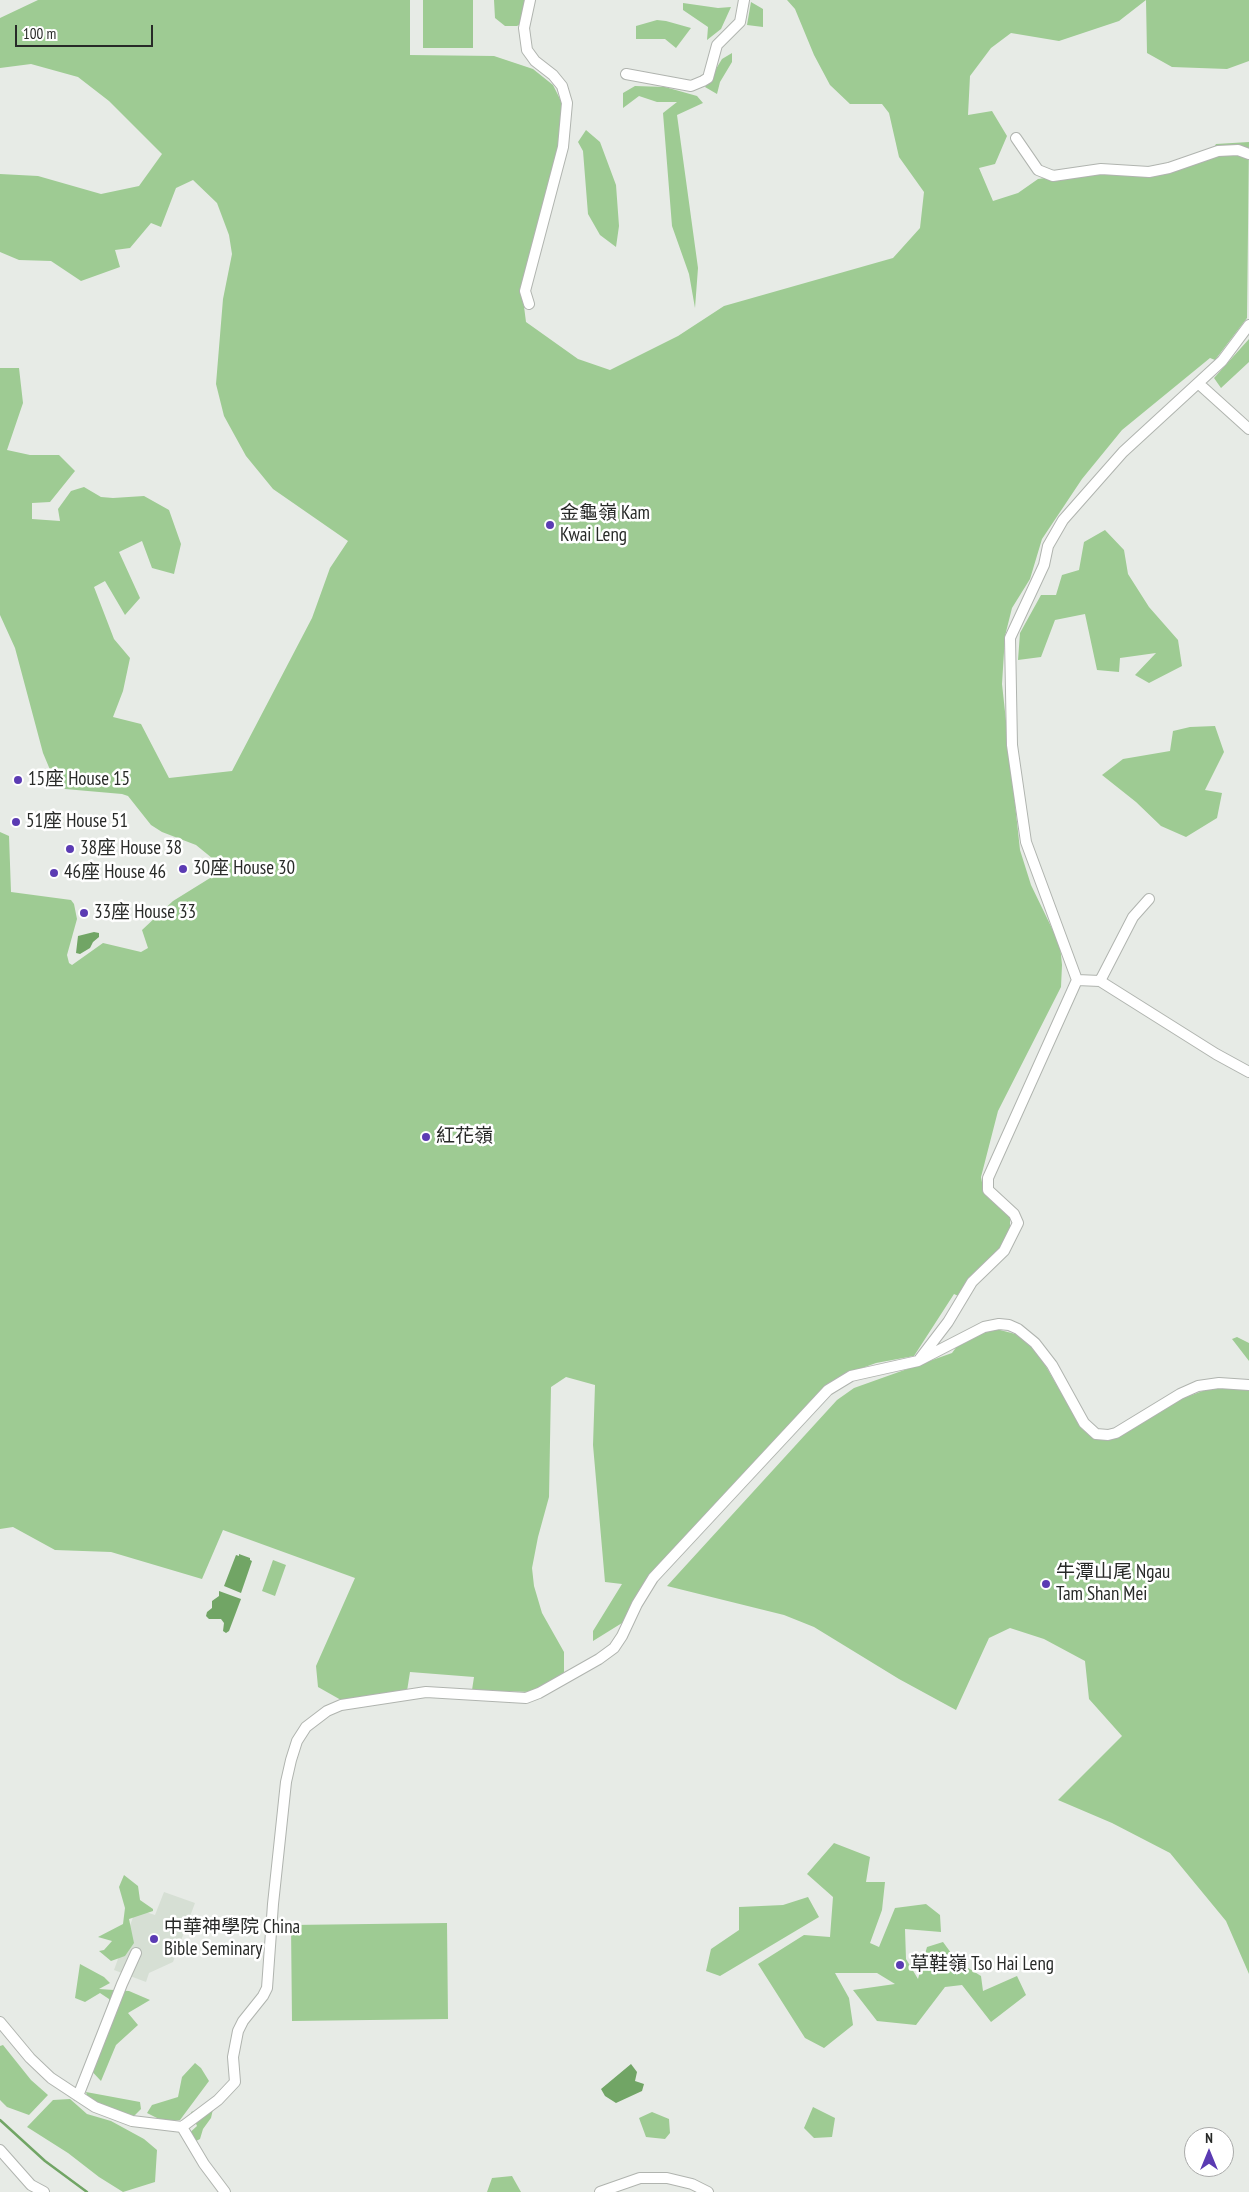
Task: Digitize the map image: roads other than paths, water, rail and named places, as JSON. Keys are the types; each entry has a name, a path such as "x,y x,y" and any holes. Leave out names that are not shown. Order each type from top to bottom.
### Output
{"street":[{"path":"529,304 526,291 563,147 567,103 562,86 553,75 534,61 527,50 524,28 530,0"},
{"path":"626,74 691,86 702,82 708,78 717,45 740,22 744,0"},
{"path":"1016,138 1038,170 1053,176 1101,168 1149,172 1169,168 1218,151 1238,150 1249,154"},
{"path":"918,1361 948,1322 972,1282 1004,1251 1018,1222 1014,1214 988,1190 988,1178 1077,980 1026,842 1012,745 1010,638 1044,565 1048,546 1063,520 1123,452 1222,362 1249,325"},
{"path":"1198,384 1249,429"},
{"path":"1100,981 1133,917 1149,899"},
{"path":"1077,980 1100,981 1249,1072"},
{"path":"1237,1066 1249,1065"},
{"path":"0,2022 30,2058 51,2078 95,2107 132,2121 182,2126 218,2100 235,2082 233,2058 238,2031 267,1988 286,1782 297,1741 306,1728 327,1710 341,1705 413,1693 426,1692 526,1698 539,1693 599,1659 614,1648 622,1636 637,1604 653,1578 822,1396 851,1376 918,1361 984,1327 999,1324 1014,1327 1029,1337 1046,1356 1086,1427 1092,1432 1105,1435 1120,1430 1180,1394 1198,1386 1219,1382 1249,1384"},
{"path":"78,2096 136,1953"},
{"path":"182,2126 204,2164 225,2192"},
{"path":"0,2150 31,2185 44,2192"},
{"path":"600,2192 640,2178 667,2178 692,2184 708,2192"}],"waterway":[{"path":"0,2120 45,2161 87,2192"}],"place":[{"name":"金龜嶺 Kam Kwai Leng","path":"550,525"},
{"name":"15座 House 15","path":"18,780"},
{"name":"51座 House 51","path":"16,822"},
{"name":"38座 House 38","path":"70,849"},
{"name":"30座 House 30","path":"183,869"},
{"name":"46座 House 46","path":"54,873"},
{"name":"33座 House 33","path":"84,913"},
{"name":"紅花嶺","path":"426,1137"},
{"name":"牛潭山尾 Ngau Tam Shan Mei","path":"1046,1584"},
{"name":"中華神學院 China Bible Seminary","path":"154,1939"},
{"name":"草鞋嶺 Tso Hai Leng","path":"900,1965"}]}
